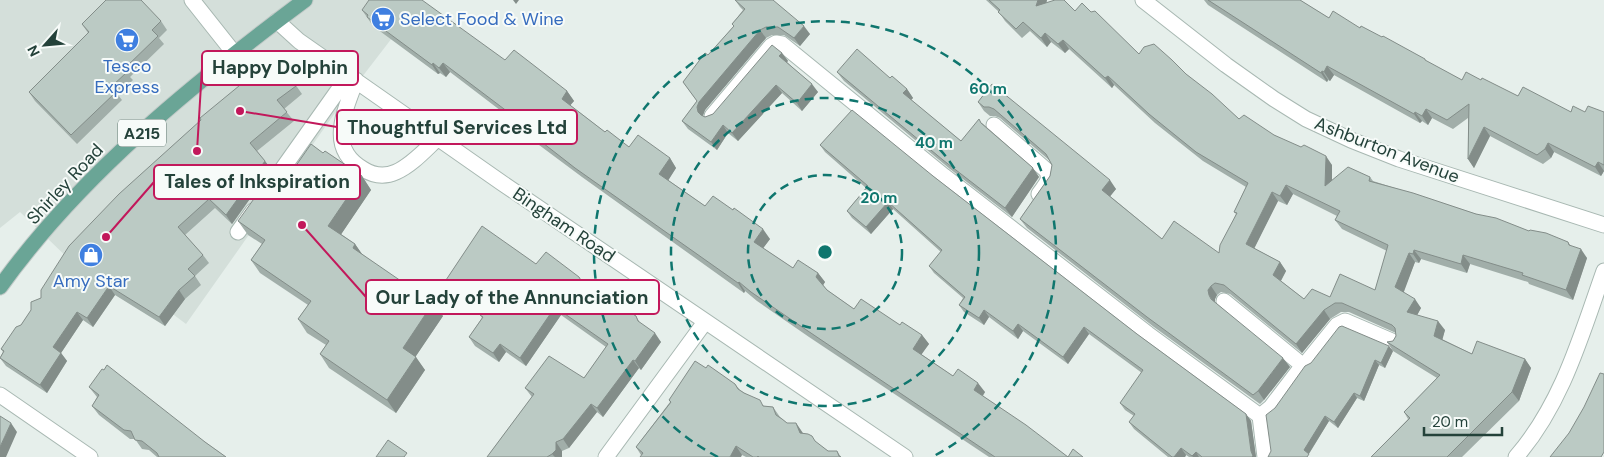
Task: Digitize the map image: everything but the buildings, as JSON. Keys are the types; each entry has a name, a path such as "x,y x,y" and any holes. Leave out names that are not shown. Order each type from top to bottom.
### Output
{"main road":[{"name":"Shirley Road","path":"0,287 56,220 103,169 172,105 234,54 305,0"}],"street":[{"path":"192,0 234,54"},
{"name":"Ashburton Avenue","path":"1143,0 1226,65 1306,119 1351,140 1399,158 1604,225"},
{"name":"Bingham Road","path":"277,21 299,41 502,183 905,457"},
{"path":"712,116 771,46 776,43 782,44 936,170 1148,334 1260,416 1265,457"},
{"path":"352,78 340,131 342,143 354,164 374,174 385,175 397,172 438,138"},
{"path":"238,232 352,78"},
{"path":"994,125 1046,170 1049,175 1049,180 1014,230"},
{"path":"1516,457 1539,427 1554,401 1578,344 1604,271"},
{"path":"1224,301 1301,364"},
{"path":"1301,364 1307,362 1337,325 1345,321 1394,342"},
{"path":"606,457 706,322"},
{"path":"1260,416 1271,407 1300,369 1301,364"},
{"path":"0,395 90,457"}],"shaded area":[{"path":"0,0 397,0 412,12 342,103 186,324 121,275 73,263 20,212 0,228"}],"place":[{"name":"Select Food & Wine","path":"383,19"},
{"name":"Tesco Express","path":"127,40"},
{"name":"Thoughtful Services Ltd","path":"240,111"},
{"name":"Happy Dolphin","path":"197,151"},
{"name":"Our Lady of the Annunciation","path":"302,225"},
{"name":"Tales of Inkspiration","path":"106,237"},
{"name":"Amy Star","path":"91,255"}]}
